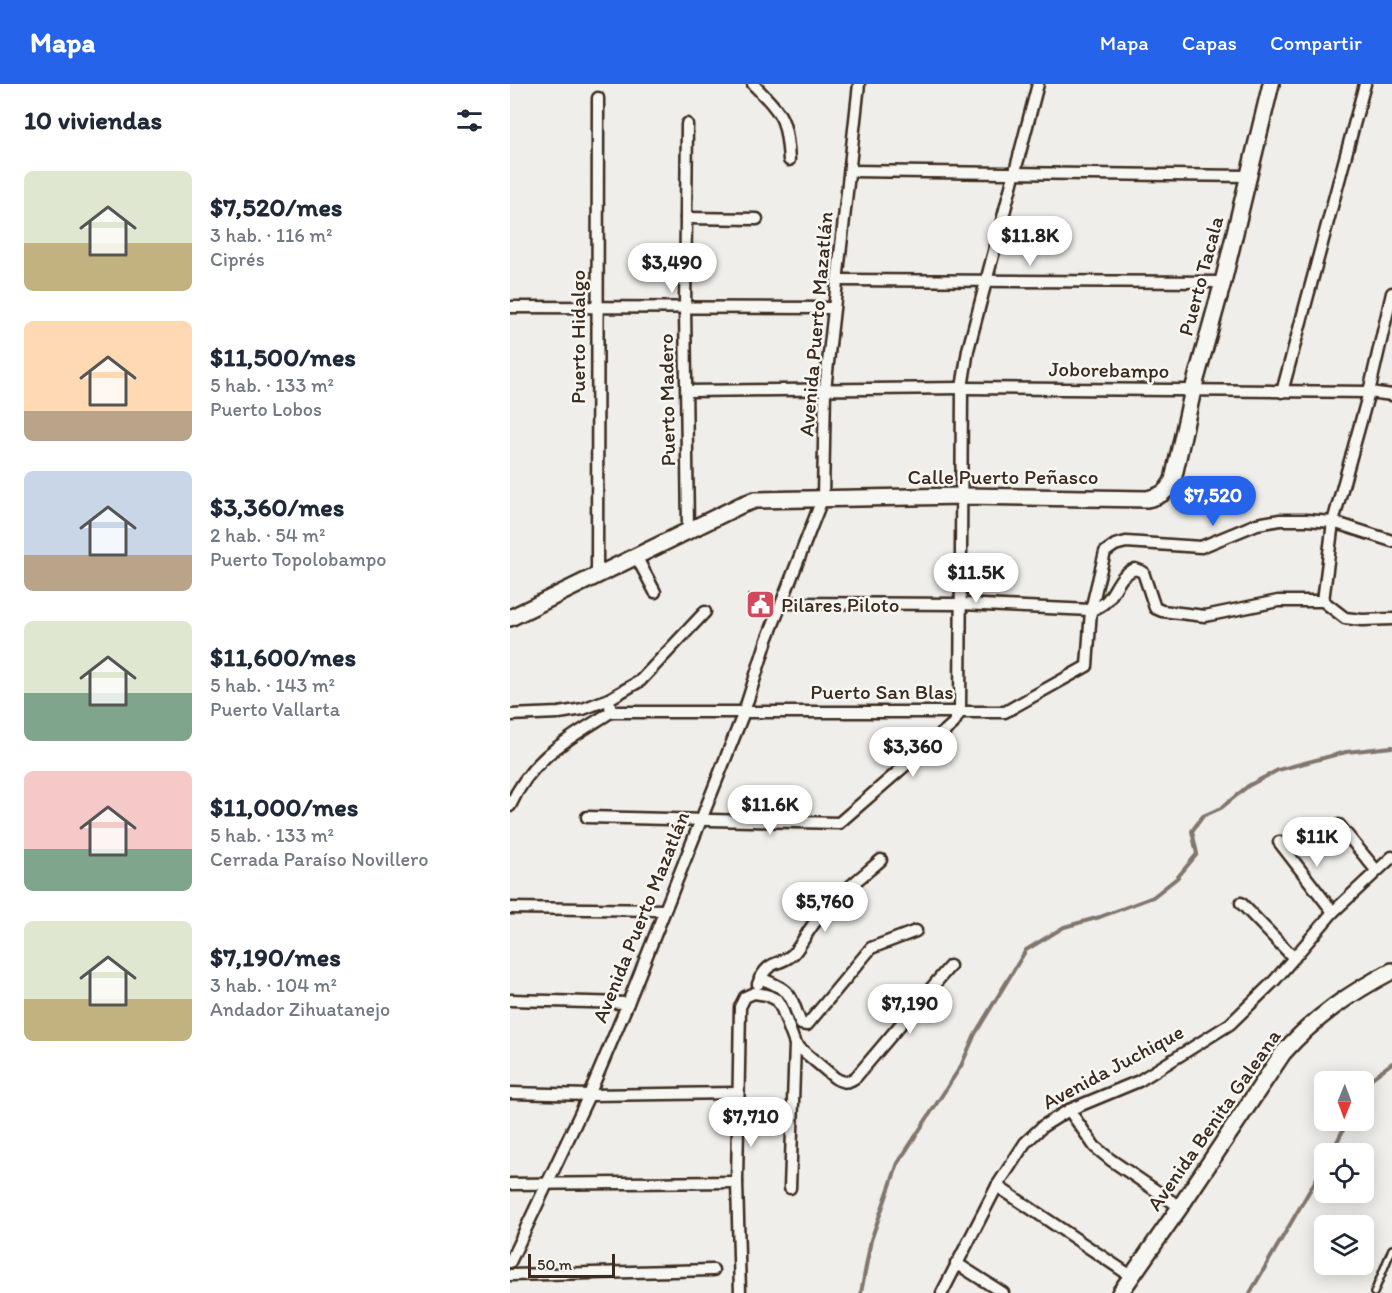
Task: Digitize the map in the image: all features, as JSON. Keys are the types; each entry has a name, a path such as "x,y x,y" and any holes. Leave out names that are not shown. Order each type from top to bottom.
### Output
{"street":[{"path":"753,84 782,118 787,131 789,160"},
{"name":"Avenida Puerto Mazatlán","path":"510,1262 589,1095 628,1004 744,712 766,640 823,497 825,390 859,84"},
{"path":"587,817 839,823 953,724 960,712 962,388 968,350 1038,84"},
{"name":"Puerto Tacala","path":"1173,480 1192,390 1223,282 1271,84"},
{"path":"1282,392 1365,84"},
{"name":"Puerto Hidalgo","path":"597,576 598,98"},
{"name":"Puerto Madero","path":"687,124 685,308 688,391 688,530"},
{"path":"850,171 1248,176"},
{"path":"686,218 757,219"},
{"path":"837,280 1223,282"},
{"path":"1323,601 1332,522 1389,316 1392,292"},
{"path":"510,307 833,308"},
{"name":"Joborebampo","path":"688,391 962,388 1369,392 1392,395"},
{"name":"Calle Puerto Peñasco","path":"510,618 688,530 755,500 963,496 1147,499 1159,496 1168,490 1173,480"},
{"path":"1091,610 1105,552 1115,545 1126,542 1201,547 1257,524 1280,520 1332,522 1392,541"},
{"path":"636,556 655,592"},
{"path":"782,603 962,604 1091,610 1101,607 1108,601 1126,572 1135,569 1143,572 1155,608 1162,611 1205,616 1278,600 1323,601 1345,618 1392,619"},
{"name":"Puerto San Blas","path":"610,712 1005,712 1087,666 1091,610"},
{"path":"510,715 559,713 583,709 609,699 640,681 705,612"},
{"path":"510,807 527,775 546,754 610,712 609,699"},
{"path":"1339,825 1376,870"},
{"path":"1280,842 1333,912"},
{"name":"Avenida Juchique","path":"942,1293 997,1186 1025,1143 1043,1126 1069,1110 1139,1081 1230,1024 1275,980 1333,912 1392,857"},
{"path":"754,993 762,972 777,961 793,954 815,921 881,861"},
{"path":"1241,903 1294,958"},
{"path":"510,908 665,910"},
{"path":"760,978 783,988 791,997 801,1024 807,1025 872,948 916,931"},
{"path":"795,1044 835,1078 842,1082 850,1082 950,966"},
{"name":"Avenida Benita Galeana","path":"1120,1293 1283,1053 1302,1032 1329,1009 1355,991 1392,971"},
{"path":"740,1293 737,1092 740,1007 745,997 754,993 767,995 777,1000 795,1044 790,1188"},
{"path":"510,1000 628,1004"},
{"path":"510,1093 589,1095 737,1092"},
{"path":"1069,1110 1095,1147 1180,1207"},
{"path":"510,1184 737,1182"},
{"path":"997,1186 1131,1276"},
{"path":"956,1263 1003,1293"},
{"path":"510,1275 713,1269"}],"lane":[{"path":"1374,1293 1392,1249"}],"building":[{"name":"Pilares Piloto","path":"748,595 770,595 770,610 750,610"}],"waterway":[{"path":"861,1293 871,1240 898,1163 961,1066 975,1034 1026,950 1064,927 1100,917 1153,897 1177,878 1197,854 1192,831 1203,816 1221,808 1248,786 1278,770 1346,752 1392,747"},
{"path":"1374,1076 1392,1063"},
{"path":"1336,1143 1342,1131"},
{"path":"1250,1293 1314,1183"}],"place":[{"name":"Pilares Piloto","path":"760,605"}]}
